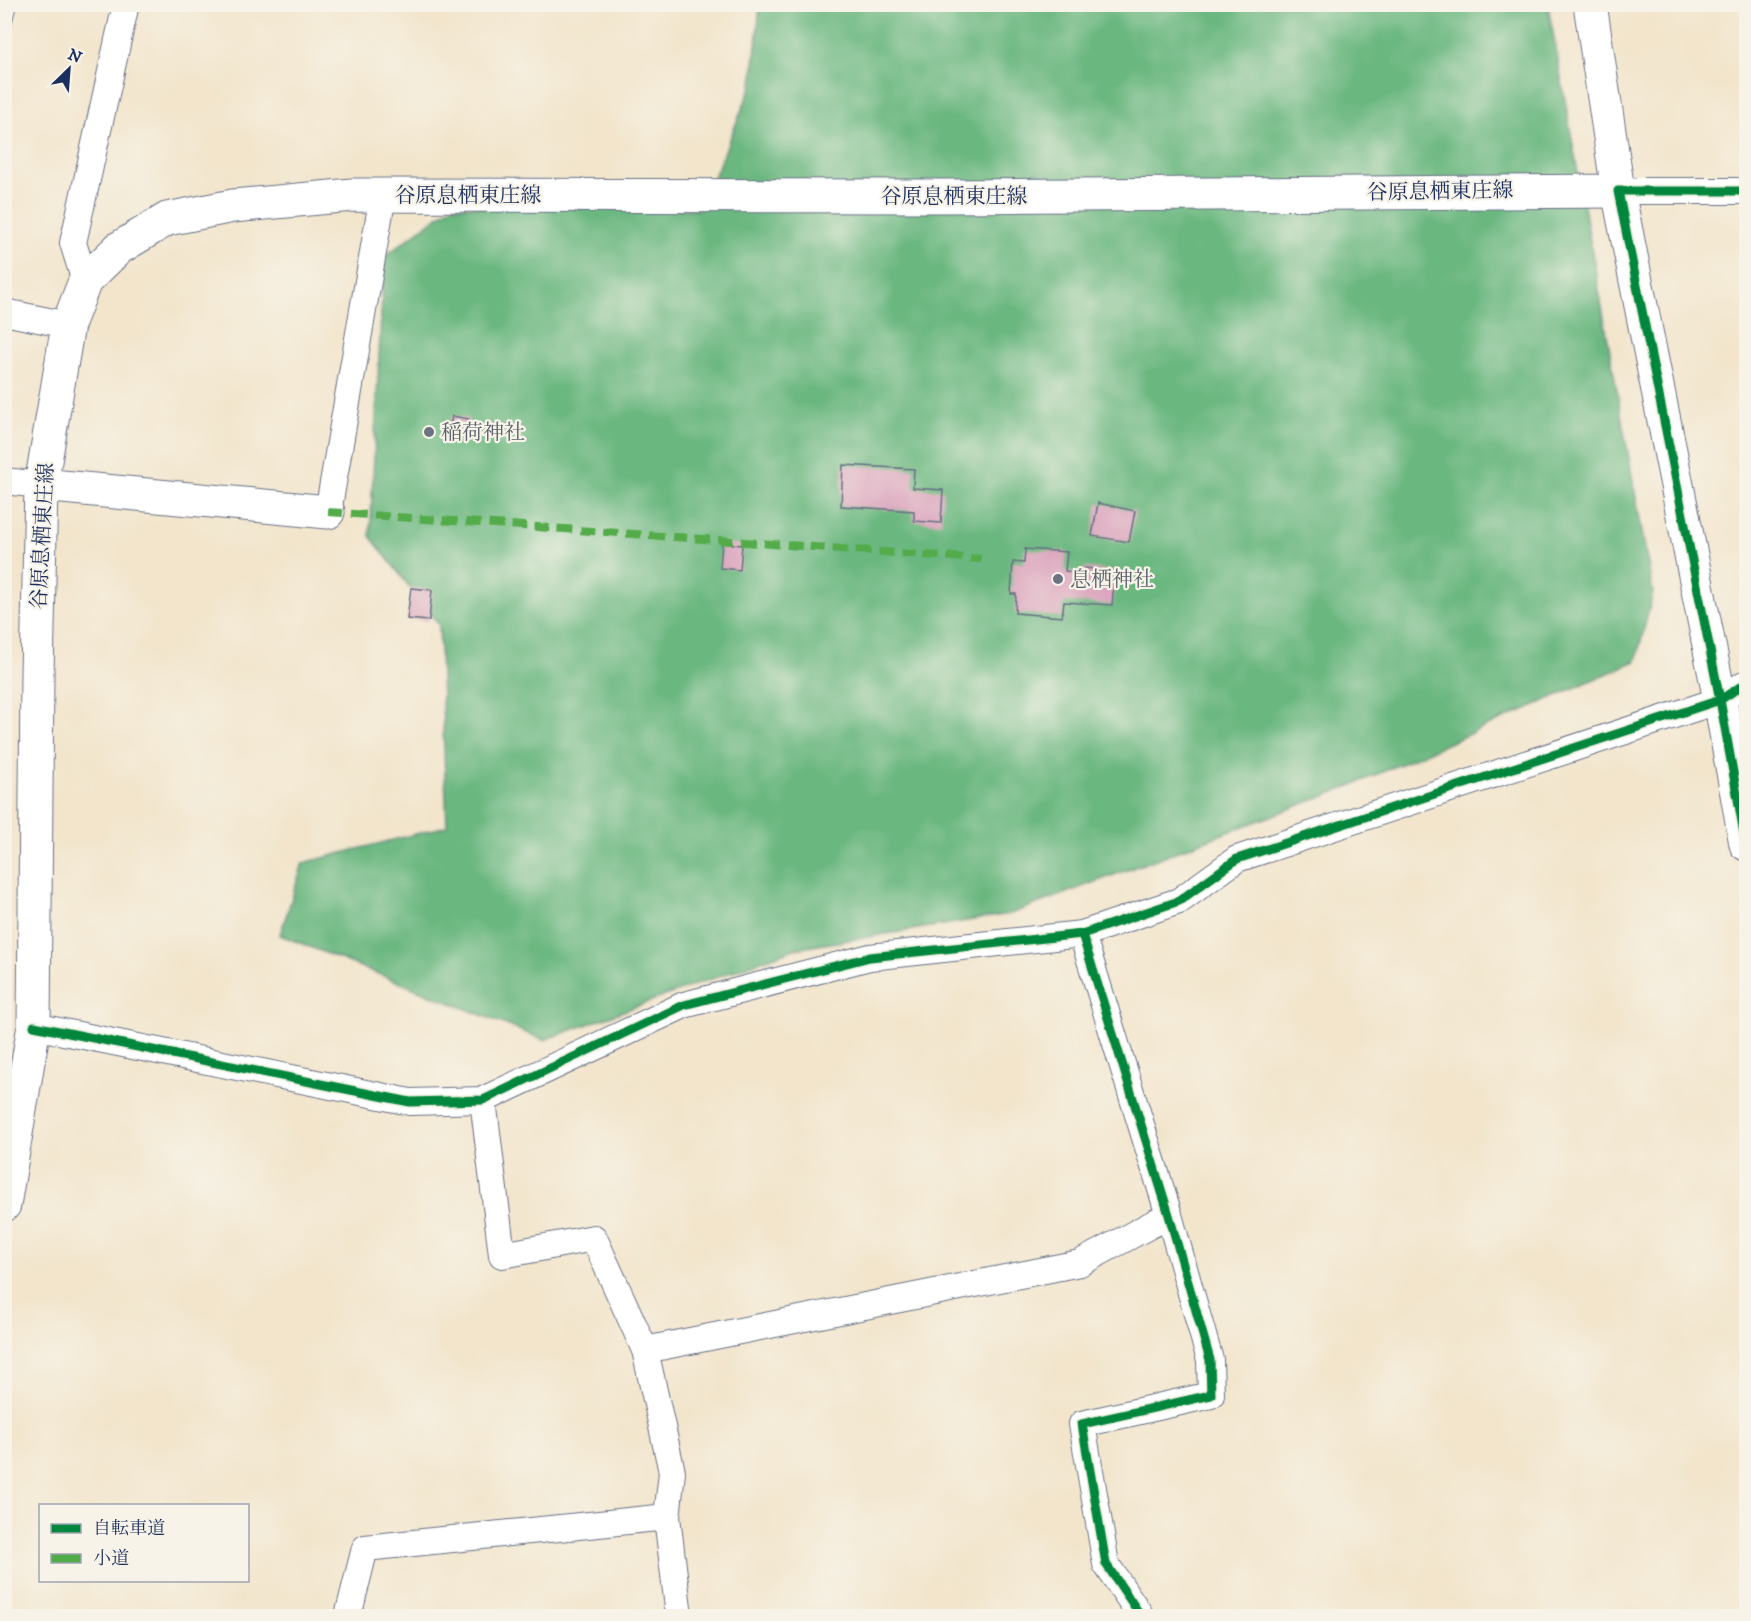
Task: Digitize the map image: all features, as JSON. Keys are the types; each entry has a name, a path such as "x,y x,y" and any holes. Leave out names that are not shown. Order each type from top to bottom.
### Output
{"main road":[{"path":"1590,4 1618,191 1720,700 1746,844"},
{"name":"谷原息栖東庄線","path":"4,1205 34,1026 41,485 68,326 85,281 119,248 167,219 233,206 352,195 942,196 1618,191"},
{"path":"41,485 328,512"}],"street":[{"path":"85,281 73,243 126,4"},
{"path":"1618,191 1746,191"},
{"path":"328,512 383,195"},
{"path":"4,312 68,326"},
{"path":"4,481 41,485"},
{"path":"34,1026 410,1102 483,1100 684,1005 870,957 1082,934 1179,901 1237,859 1720,700 1746,683"},
{"path":"1082,934 1169,1215 1210,1360 1211,1395 1082,1424 1106,1564 1141,1617"},
{"path":"483,1100 502,1255 594,1238 645,1350 672,1472 667,1517 680,1617"},
{"path":"645,1350 1080,1263 1169,1215"},
{"path":"348,1617 365,1548 667,1517"}],"lane":[{"path":"4,28 10,4"}],"green space":[{"path":"760,5 1548,5 1653,593 1636,661 1348,787 1010,914 794,949 544,1040 280,935 303,863 447,826 439,625 370,536 384,257 452,206 701,209 752,85"}],"building":[{"path":"452,416 469,419 466,435 449,431"},
{"path":"843,465 914,469 913,488 943,490 941,523 914,521 914,511 841,506"},
{"path":"1098,503 1135,511 1129,542 1092,536"},
{"path":"722,543 742,545 740,570 720,568"},
{"path":"1025,549 1067,552 1065,571 1083,573 1085,568 1115,571 1112,605 1064,602 1062,617 1015,613 1016,594 1011,594 1013,562 1024,563"},
{"path":"411,588 432,590 429,621 407,619"}],"marked path":[{"path":"328,512 981,559"}],"cycle path":[{"path":"1746,191 1618,191 1720,700 1746,844"},
{"path":"34,1026 410,1102 483,1100 684,1005 870,957 1082,934 1179,901 1237,859 1720,700 1746,683"},
{"path":"1082,934 1169,1215 1210,1360 1211,1395 1082,1424 1106,1564 1141,1616"}],"place":[{"name":"稲荷神社","path":"429,432"},
{"name":"息栖神社","path":"1058,579"}]}
